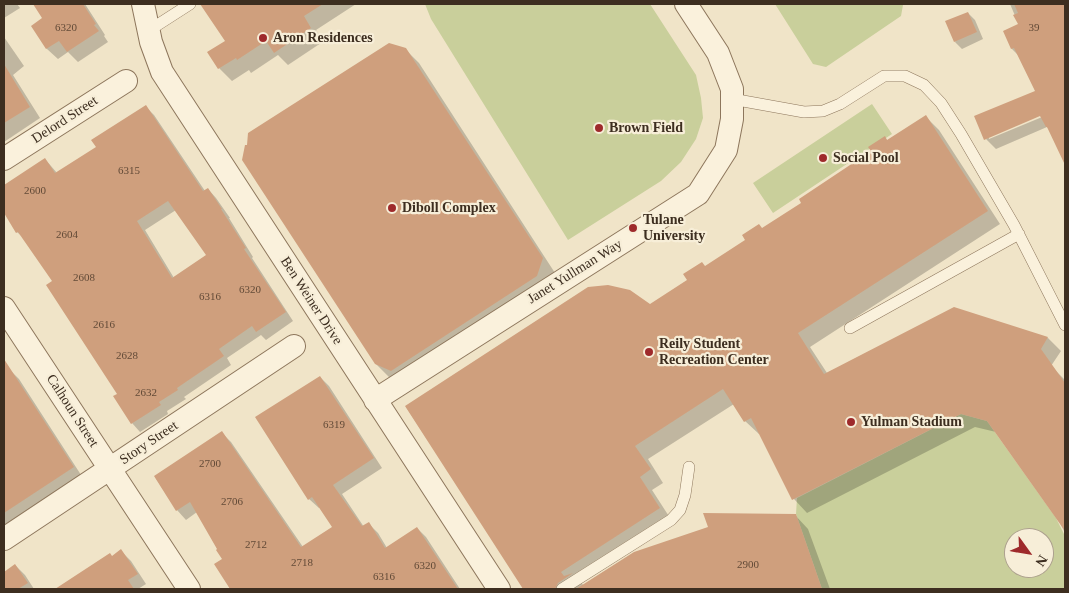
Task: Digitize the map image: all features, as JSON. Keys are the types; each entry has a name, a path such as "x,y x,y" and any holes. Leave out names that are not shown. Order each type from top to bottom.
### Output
{"street":[{"name":"Ben Weiner Drive","path":"143,4 148,31 162,72 499,589"},
{"name":"Janet Yullman Way","path":"375,400 698,194 726,150 732,119 732,89 718,53 686,4"},
{"name":"Delord Street","path":"4,159 126,81"},
{"name":"Calhoun Street","path":"4,308 189,589"},
{"name":"Story Street","path":"4,539 294,346"}],"lane":[{"path":"148,31 190,4"},
{"path":"732,98 804,112 823,111 840,104 884,76 905,76 924,86 941,104 961,134 1019,234 1065,325"},
{"path":"850,328 1019,234"},
{"path":"562,589 671,520 680,510 685,495 689,467"}],"green space":[{"name":"Brown Field","path":"425,4 650,4 696,75 703,118 696,139 681,162 661,181 568,240 431,19"},
{"path":"775,4 903,5 901,16 826,67 813,64"},
{"name":"Social Pool","path":"872,104 892,134 773,213 753,183"},
{"path":"961,414 987,421 1056,518 1065,536 1065,589 822,589 796,514 797,498"}],"building":[{"path":"33,4 83,4 99,31 67,52 59,41 46,49 31,26 42,18"},
{"name":"Aron Residences","path":"200,4 323,4 304,16 311,28 274,53 266,41 237,60 236,58 218,69 207,52 225,41"},
{"path":"1014,4 1065,4 1065,165 1040,116 984,140 974,116 1035,91 1014,48 1011,49 1003,31 1018,24 1013,15 1018,13"},
{"path":"968,12 977,32 954,42 945,21"},
{"name":"Diboll Complex","path":"389,43 406,48 543,258 537,276 391,371 375,364 242,160 245,145 247,145 248,133"},
{"path":"4,64 30,107 4,123"},
{"path":"146,105 203,191 208,188 246,248 244,249 286,312 256,332 252,326 219,349 224,356 159,402 161,405 131,424 113,396 117,394 46,285 52,281 18,232 16,233 4,213 4,185 45,158 55,173 96,147 91,140","holes":["168,201 206,255 172,278 137,221"]},
{"name":"Reily Student Recreation Center","path":"926,115 988,211 798,333 824,374 954,307 1048,337 1041,349 1065,383 1065,531 987,421 961,414 792,500 751,418 744,422 723,389 635,446 651,469 640,477 660,508 561,572 564,576 573,573 558,583 555,589 523,589 405,406 588,287 608,285 630,290 650,304 687,280 683,274 702,262 705,266 745,240 742,235 759,224 762,228 801,203 799,199 871,151 868,147 885,136 887,140"},
{"path":"4,359 74,467 4,513"},
{"path":"320,376 374,458 333,485 362,526 369,522 385,548 417,527 458,589 230,589 214,564 222,559 190,502 176,511 154,476 222,431 301,547 332,527 312,497 308,500 255,417"},
{"path":"703,513 796,514 822,589 576,589 634,552 708,527"},
{"path":"121,549 138,574 128,580 134,589 55,589 110,553 112,556"},
{"path":"15,564 28,583 18,589 4,589 4,572"}],"place":[{"name":"Aron Residences","path":"263,38"},
{"name":"Brown Field","path":"599,128"},
{"name":"Social Pool","path":"823,158"},
{"name":"Diboll Complex","path":"392,208"},
{"name":"Tulane University","path":"633,228"},
{"name":"Reily Student Recreation Center","path":"649,352"},
{"name":"Yulman Stadium","path":"851,422"}]}
